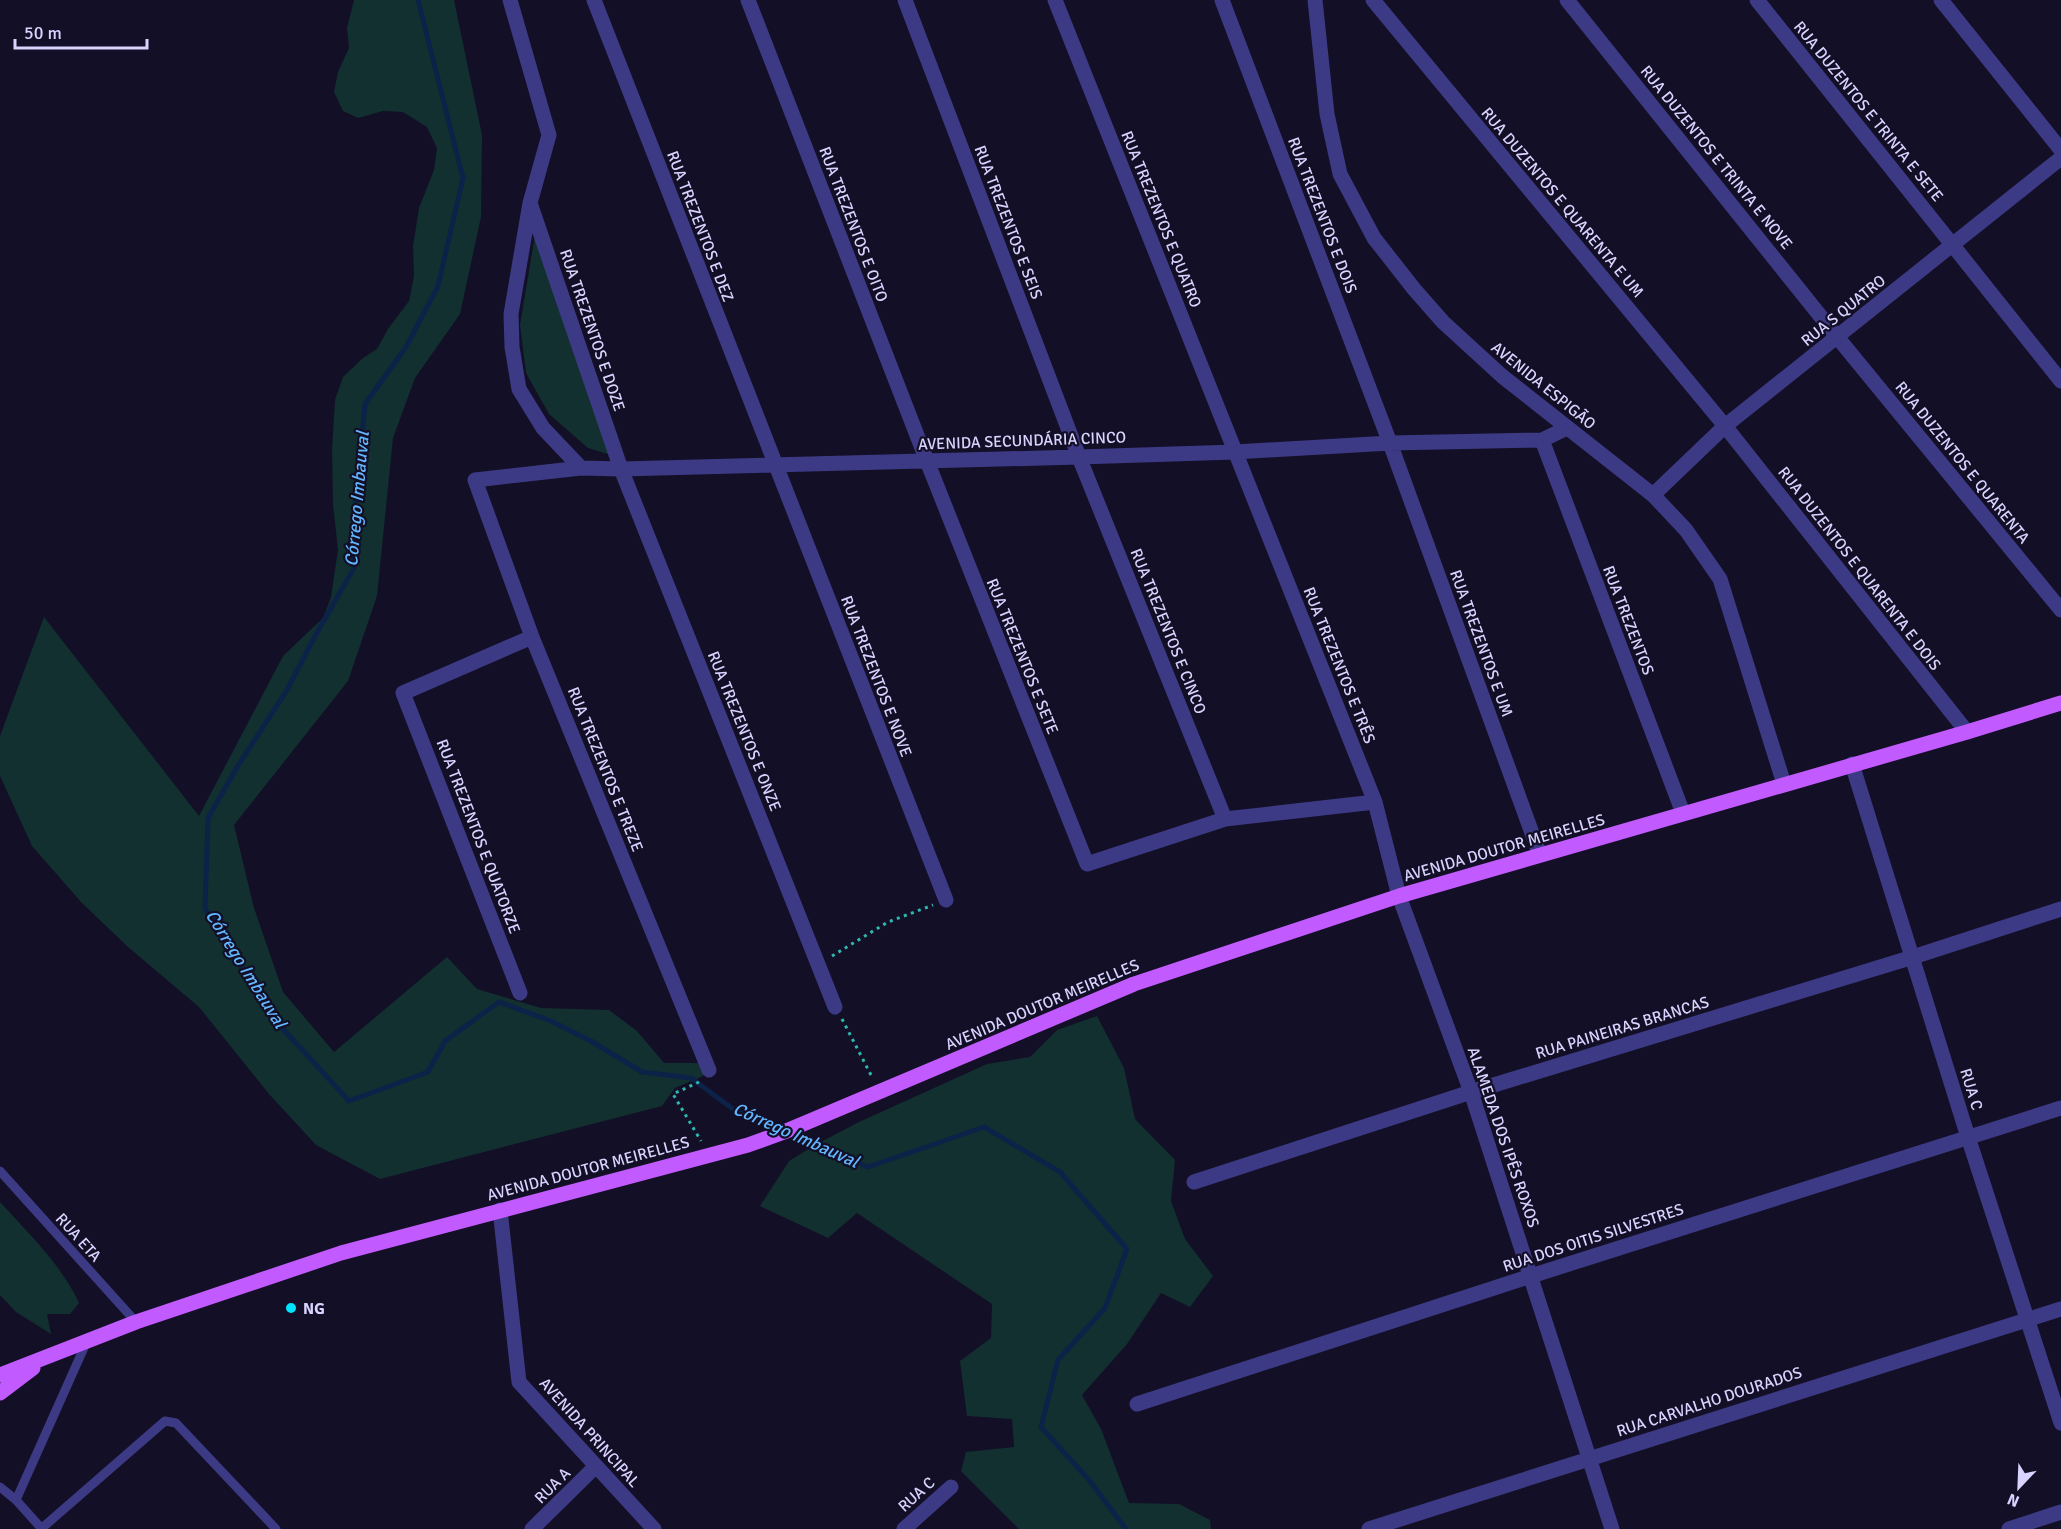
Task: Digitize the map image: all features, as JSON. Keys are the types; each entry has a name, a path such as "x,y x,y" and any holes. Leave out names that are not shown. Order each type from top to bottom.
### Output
{"main road":[{"name":"AVENIDA DOUTOR MEIRELLES","path":"0,1375 45,1359 88,1339 341,1253 748,1145 880,1092 1134,984 1400,896 2061,703"},
{"name":"AVENIDA DOUTOR MEIRELLES","path":"0,1394 45,1359"}],"street":[{"path":"510,0 549,135 530,203 511,314 512,347 519,388 543,428 581,468"},
{"name":"RUA TREZENTOS E DEZ","path":"594,0 774,465"},
{"name":"RUA TREZENTOS E OITO","path":"748,0 927,461"},
{"name":"RUA TREZENTOS E SEIS","path":"905,0 1079,457"},
{"name":"RUA TREZENTOS E QUATRO","path":"1056,0 1235,452"},
{"name":"RUA TREZENTOS E DOIS","path":"1222,0 1390,443"},
{"name":"AVENIDA ESPIGÃO","path":"1315,0 1327,114 1340,174 1374,238 1443,322 1502,376 1653,495 1686,530 1720,579 1784,784"},
{"name":"RUA DUZENTOS E QUARENTA E UM","path":"1373,0 1725,426"},
{"name":"RUA DUZENTOS E TRINTA E NOVE","path":"1568,0 1838,338"},
{"name":"RUA DUZENTOS E TRINTA E SETE","path":"1757,0 2061,381"},
{"path":"1941,0 2061,150"},
{"name":"RUA S QUATRO","path":"1653,495 1725,426 2061,158"},
{"name":"RUA TREZENTOS E DOZE","path":"530,203 621,469"},
{"name":"RUA DUZENTOS E QUARENTA","path":"1838,338 2061,610"},
{"name":"RUA DUZENTOS E QUARENTA E DOIS","path":"1725,426 1967,732"},
{"name":"AVENIDA SECUNDÁRIA CINCO","path":"475,480 581,468 621,469 1079,457 1235,452 1390,443 1542,440 1567,428"},
{"name":"RUA TREZENTOS","path":"1542,440 1683,813"},
{"name":"RUA TREZENTOS E UM","path":"1390,443 1540,855"},
{"name":"RUA TREZENTOS E TRÊS","path":"1235,452 1375,802 1400,896"},
{"name":"RUA TREZENTOS E CINCO","path":"1079,457 1225,819"},
{"name":"RUA TREZENTOS E SETE","path":"927,461 1087,864 1225,819"},
{"name":"RUA TREZENTOS E NOVE","path":"774,465 946,900"},
{"name":"RUA TREZENTOS E ONZE","path":"621,469 835,1007"},
{"name":"RUA TREZENTOS E TREZE","path":"475,480 532,637 707,1075"},
{"name":"RUA TREZENTOS E QUATORZE","path":"520,993 403,693 532,637"},
{"name":"RUA C","path":"1852,764 1968,1137 2061,1423"},
{"path":"1225,819 1375,802"},
{"name":"ALAMEDA DOS IPÊS ROXOS","path":"1400,896 1471,1092 1612,1529"},
{"name":"RUA PAINEIRAS BRANCAS","path":"1194,1182 1471,1092 1913,957 2061,909"},
{"name":"RUA DOS OITIS SILVESTRES","path":"1137,1404 2061,1108"},
{"name":"AVENIDA PRINCIPAL","path":"500,1210 519,1382 654,1529"},
{"name":"RUA CARVALHO DOURADOS","path":"1369,1529 2061,1309"},
{"name":"RUA A","path":"532,1529 596,1466"},
{"name":"RUA C","path":"904,1529 951,1486"},
{"path":"2009,1529 2061,1512"}],"lane":[{"name":"RUA ETA","path":"0,1171 136,1322"},
{"path":"16,1500 88,1339"},
{"path":"0,1487 16,1500 42,1529 165,1421 169,1421 176,1423 276,1529"}],"path":[{"path":"818,964 888,922 946,900"},
{"path":"835,1007 880,1092"},
{"path":"707,1075 673,1094 710,1155"}],"green space":[{"path":"354,0 454,0 482,135 481,217 460,314 415,378 393,438 377,596 348,681 234,825 254,908 283,992 334,1052 447,957 477,989 541,1008 609,1010 637,1031 664,1063 700,1063 706,1070 703,1076 675,1088 662,1106 380,1179 316,1145 269,1094 199,1007 128,947 81,902 32,846 0,776 0,736 44,617 199,816 283,656 323,618 331,597 338,550 333,504 332,450 335,400 343,377 363,358 377,349 388,329 409,301 414,276 413,246 419,208 434,170 437,148 427,127 403,112 383,111 358,118 343,111 334,92 338,72 349,48 347,28"},
{"path":"535,235 611,455 588,448 549,414 526,373 520,325"},
{"path":"1097,1016 1124,1068 1135,1119 1175,1160 1171,1201 1185,1239 1213,1276 1190,1307 1161,1293 1127,1344 1082,1395 1101,1429 1129,1503 1179,1504 1210,1520 1211,1529 1019,1529 961,1471 966,1452 1014,1447 1012,1419 967,1416 960,1361 991,1338 992,1304 857,1213 828,1238 760,1206 789,1161 817,1144 859,1122 987,1064 1030,1057 1057,1030"},
{"path":"0,1202 54,1262 79,1303 70,1314 47,1314 51,1334 16,1312 0,1295"}],"waterway":[{"name":"Córrego Imbauval","path":"418,0 463,178 438,286 406,347 365,404 354,517 354,568 287,690 239,764 208,818 205,908 272,1017 349,1101 428,1072 445,1041 499,1002 551,1021 591,1041 642,1072 691,1078 733,1109 781,1130"},
{"name":"Córrego Imbauval","path":"790,1134 868,1167 984,1127 1060,1172 1127,1249 1105,1308 1058,1360 1041,1427 1089,1480 1126,1529"}],"place":[{"name":"NG","path":"291,1308"}]}
